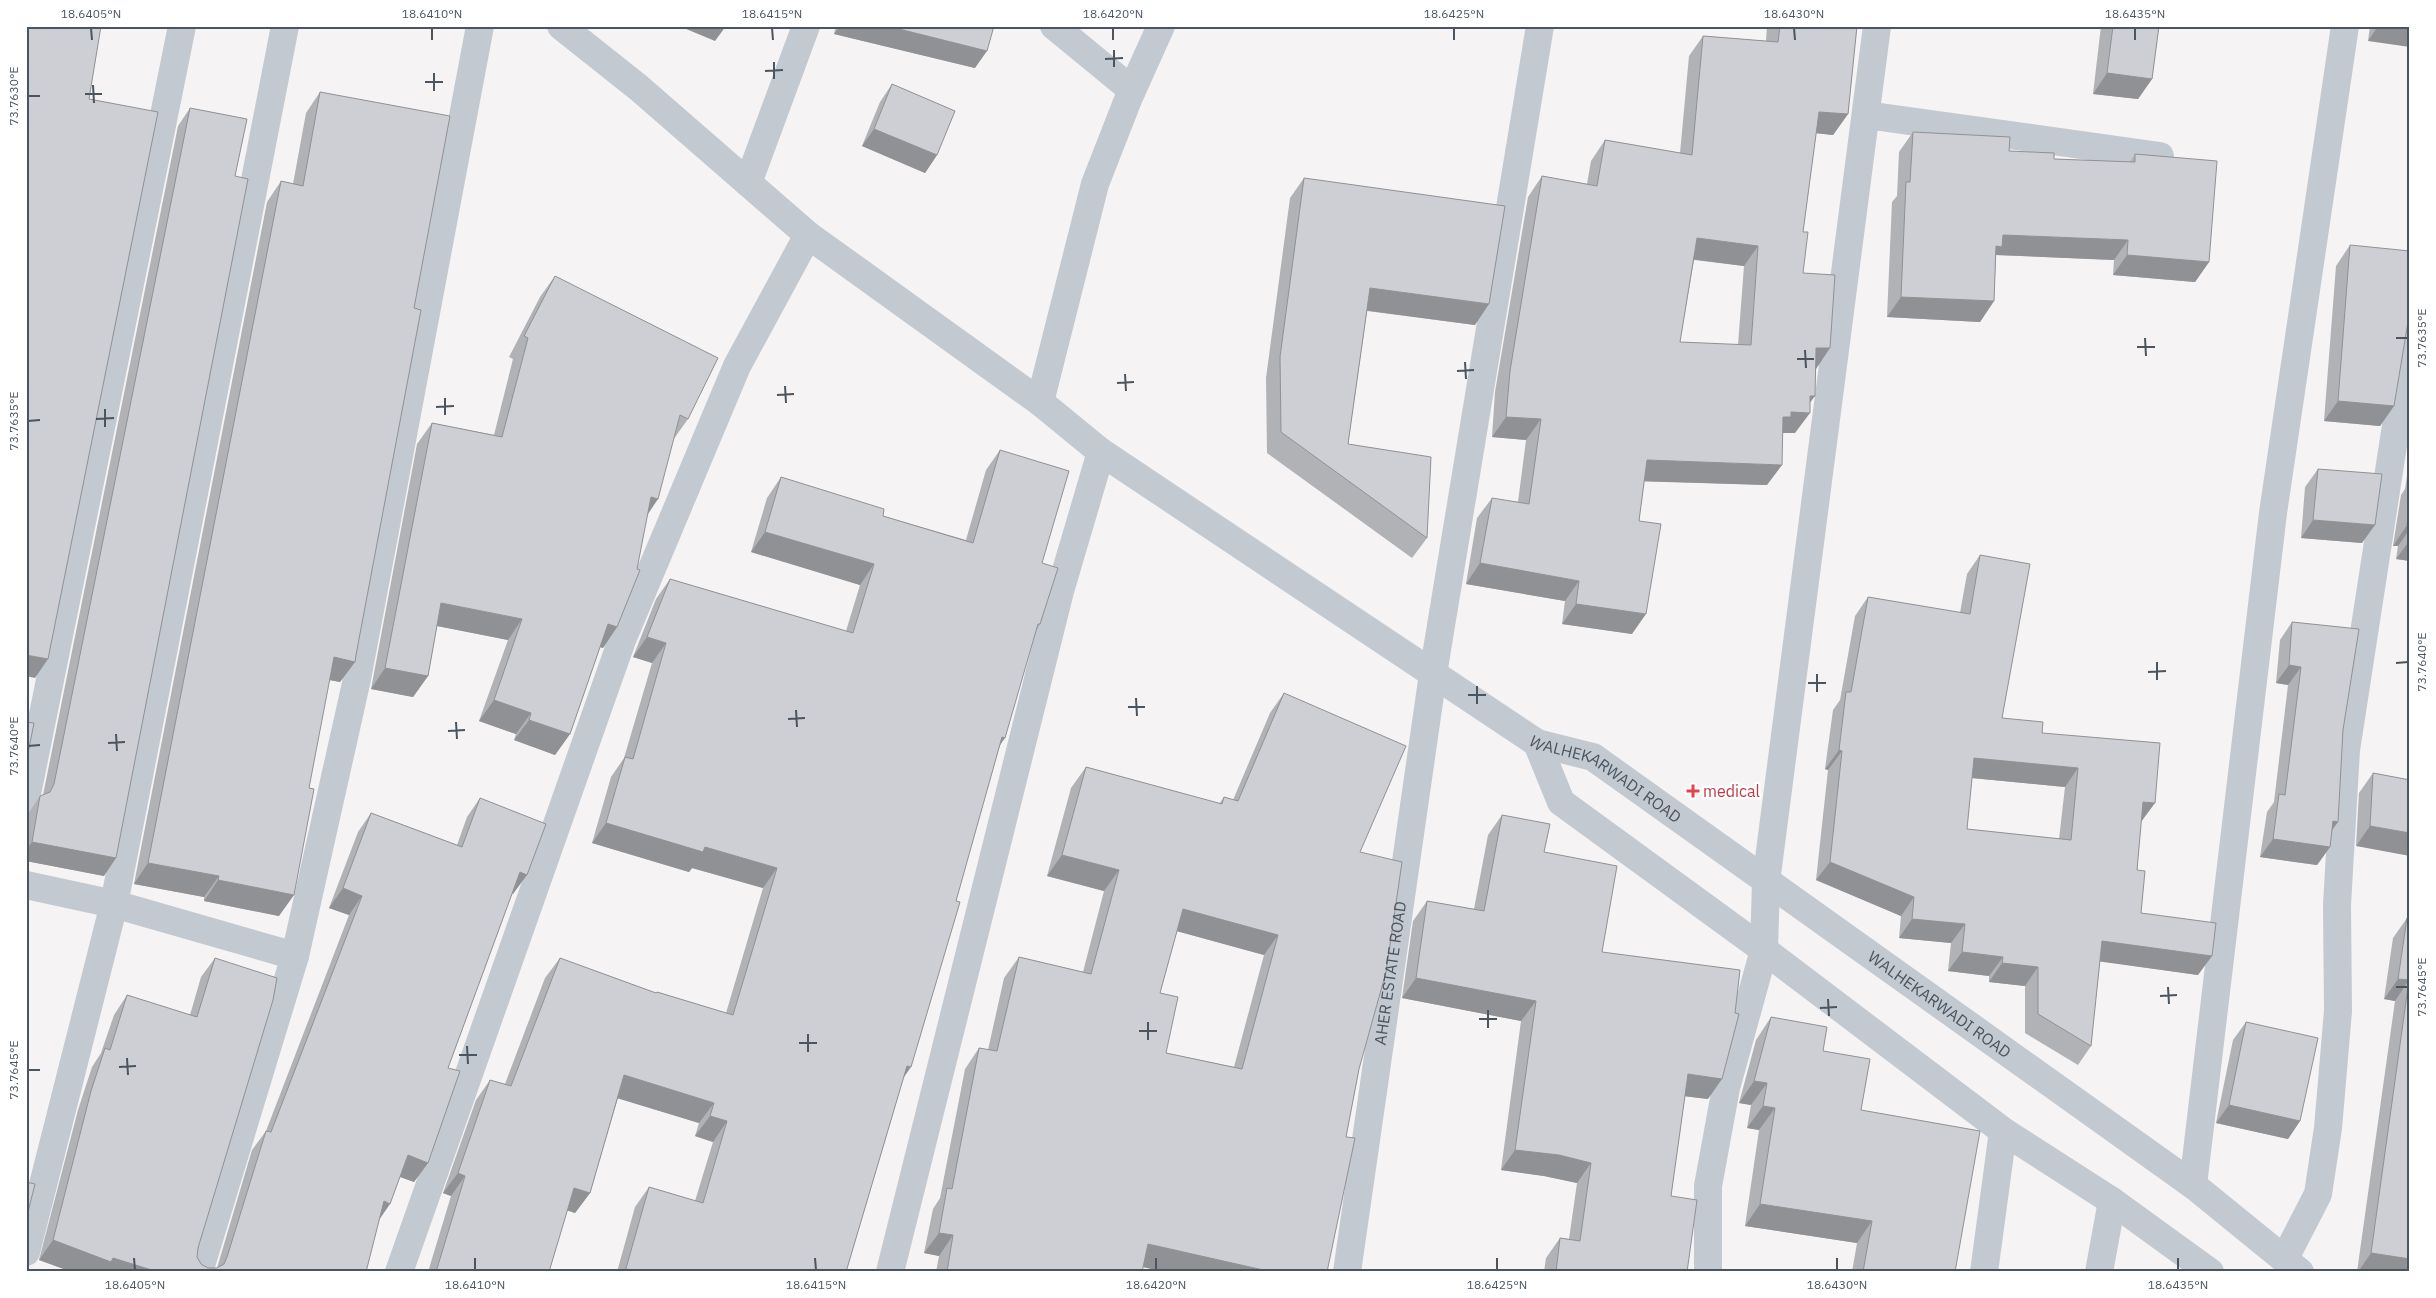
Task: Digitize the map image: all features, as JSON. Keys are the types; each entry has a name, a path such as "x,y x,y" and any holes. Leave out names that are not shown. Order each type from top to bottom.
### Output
{"street":[{"path":"26,799 182,26"},
{"path":"26,1252 114,904 285,26"},
{"path":"199,1272 295,956 357,679 480,26"},
{"path":"562,26 639,88 808,235 1040,402 1101,452 1537,743"},
{"path":"748,183 806,26"},
{"path":"1054,26 1132,90"},
{"path":"1040,402 1095,184 1132,90 1161,26"},
{"name":"AHER ESTATE ROAD","path":"1347,1272 1432,674 1540,26"},
{"path":"1708,1272 1708,1186 1726,1088 1764,950 1766,882 1877,26"},
{"path":"2193,1186 2273,513 2345,26"},
{"path":"1866,114 2160,156"},
{"path":"399,1272 622,640 737,366 808,235"},
{"path":"2292,1265 2318,1194 2328,1128 2338,1011 2337,905 2346,750 2410,335"},
{"path":"890,1272 1060,591 1101,452"},
{"name":"WALHEKARWADI ROAD","path":"1537,743 1594,757 2193,1186 2292,1265"},
{"name":"WALHEKARWADI ROAD","path":"1537,743 1561,802 1764,950 2003,1131 2112,1201 2210,1272"},
{"path":"26,886 114,904 295,956"},
{"path":"1984,1272 2003,1131"},
{"path":"2099,1272 2112,1201"}],"building":[{"path":"26,26 101,26 89,99 158,112 48,659 26,655"},
{"path":"887,26 994,26 987,51"},
{"path":"1780,26 1857,26 1848,114 1819,112 1803,232 1808,232 1803,273 1835,275 1830,348 1816,348 1815,396 1810,396 1810,413 1791,412 1791,417 1783,417 1782,465 1647,460 1639,521 1661,524 1646,614 1576,604 1579,581 1480,563 1492,498 1529,504 1541,419 1506,417 1510,371 1542,176 1597,186 1605,140 1692,155 1703,36 1778,42","holes":["1697,238 1758,246 1751,345 1680,342"]},
{"path":"2113,26 2159,26 2152,79 2107,73"},
{"path":"892,84 955,111 937,155 874,129"},
{"path":"320,92 450,116 414,308 421,310 355,662 334,657 309,788 314,789 294,895 218,880 219,876 148,863 281,181 303,186"},
{"path":"190,108 247,119 235,176 248,179 116,858 32,842 40,796 50,792 54,784"},
{"path":"1913,132 2010,137 2009,151 2054,153 2054,159 2135,162 2135,154 2217,161 2209,262 2127,255 2128,240 2003,235 2002,247 1996,246 1994,301 1901,297 1906,182 1910,182"},
{"path":"1304,178 1505,206 1489,304 1370,288 1348,444 1431,457 1427,538 1281,432 1280,357"},
{"path":"2350,245 2410,251 2410,310 2394,406 2338,401"},
{"path":"555,276 718,358 688,419 680,415 658,499 651,497 637,569 640,570 617,627 608,624 570,734 529,720 531,713 494,700 522,619 441,603 428,676 385,668 432,423 502,437 528,338 524,336"},
{"path":"1000,450 1069,471 1042,563 1058,568 1040,624 1038,624 1005,738 1002,737 956,901 960,902 911,1067 907,1066 846,1272 625,1272 649,1187 703,1203 727,1121 710,1116 714,1103 624,1075 590,1193 574,1188 549,1272 436,1272 465,1176 458,1173 490,1080 511,1086 560,958 656,993 733,1015 777,868 705,847 703,852 606,823 625,757 633,759 666,643 647,637 670,579 853,633 874,564 765,532 781,477 884,509 883,516 973,543"},
{"path":"2318,469 2382,474 2375,525 2313,520"},
{"path":"2410,511 2410,526 2407,525"},
{"path":"1980,555 2030,564 2002,718 2043,722 2042,733 2160,743 2155,803 2143,802 2137,870 2145,871 2141,913 2216,923 2212,956 2102,941 2091,1046 2038,1014 2038,967 2002,963 2003,957 1962,952 1965,924 1912,919 1914,897 1830,862 1842,751 1839,750 1846,692 1851,692 1868,597 1970,614","holes":["1974,758 2078,768 2071,840 1967,829"]},
{"path":"2292,622 2359,629 2343,730 2338,822 2333,821 2330,847 2273,839 2279,794 2285,795 2301,667 2289,665"},
{"path":"1284,693 1406,746 1360,852 1402,862 1386,972 1359,1069 1346,1137 1355,1138 1327,1272 1272,1272 1148,1244 1142,1272 947,1272 953,1235 939,1233 947,1188 952,1189 979,1048 997,1051 1019,957 1091,974 1119,870 1062,855 1086,767 1222,804 1224,797 1238,801","holes":["1183,909 1278,935 1242,1069 1166,1053 1178,997 1160,993"]},
{"path":"26,722 34,723 26,763"},
{"path":"2373,773 2410,780 2410,833 2370,826"},
{"path":"480,798 546,824 527,875 520,872 448,1068 460,1071 428,1163 408,1155 390,1204 384,1201 366,1272 158,1272 113,1258 111,1262 53,1240 91,1091 105,1048 110,1050 127,995 197,1017 215,958 277,978 273,1000 198,1248 197,1257 201,1264 208,1268 217,1268 224,1264 266,1131 271,1132 362,896 343,888 371,813 462,847"},
{"path":"1502,815 1550,824 1544,852 1617,866 1602,952 1740,970 1735,1013 1739,1014 1722,1079 1688,1074 1671,1196 1697,1200 1687,1272 1556,1272 1560,1238 1580,1241 1591,1163 1559,1155 1515,1150 1536,1001 1416,978 1427,901 1484,911"},
{"path":"2407,918 2410,919 2410,1259 2371,1253 2409,980 2398,979"},
{"path":"1771,1017 1827,1027 1823,1051 1870,1059 1861,1110 1980,1131 1955,1272 1863,1272 1872,1221 1760,1204 1775,1108 1763,1106 1767,1083 1754,1081"},
{"path":"2246,1022 2318,1038 2300,1121 2229,1105"},
{"path":"26,1182 35,1184 26,1220"}],"place":[{"name":"medical","path":"1693,791"}]}
